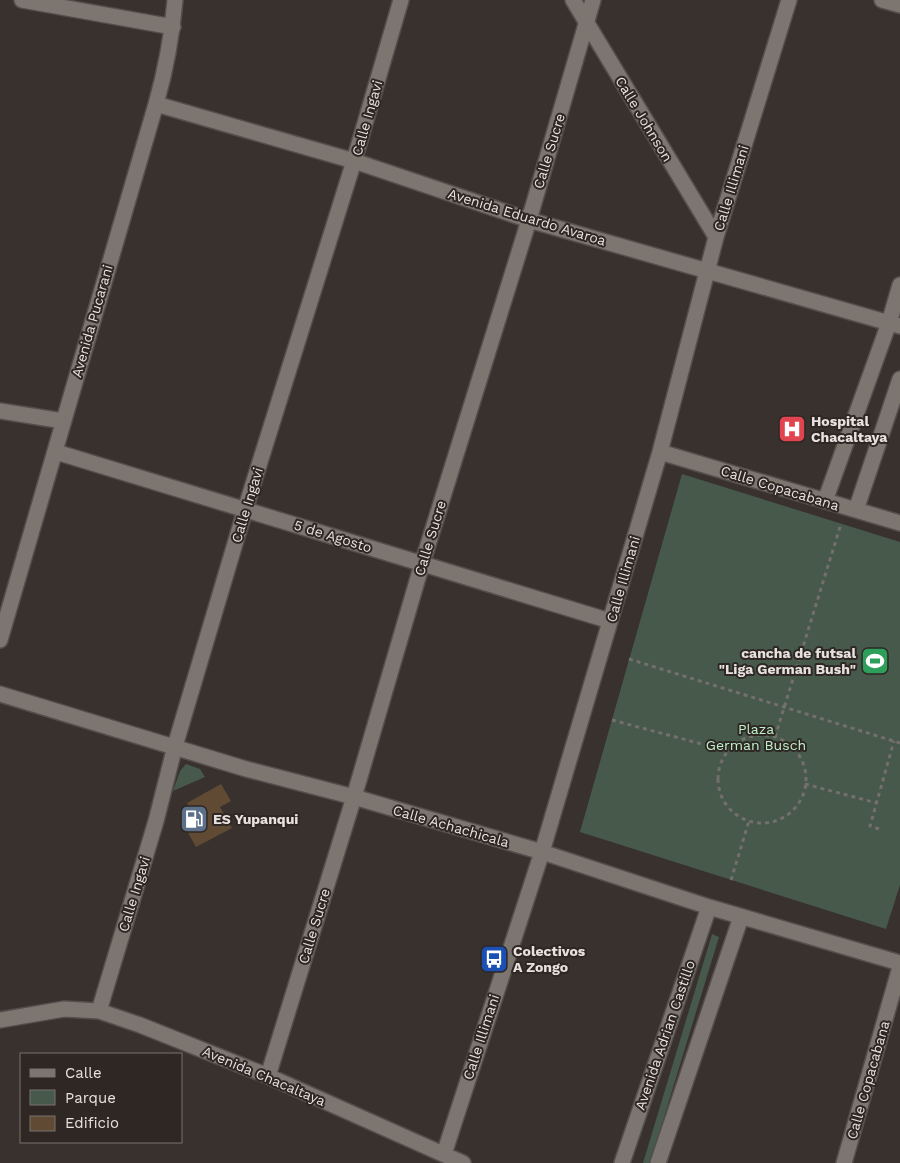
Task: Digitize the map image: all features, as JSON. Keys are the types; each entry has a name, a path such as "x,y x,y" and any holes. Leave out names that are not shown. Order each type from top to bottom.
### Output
{"street":[{"path":"22,0 173,27"},
{"name":"Avenida Pucarani","path":"0,640 166,68 173,27 174,0"},
{"name":"Calle Ingavi","path":"98,1011 156,821 175,746 245,510 354,161 401,0"},
{"name":"Calle Johnson","path":"573,0 716,237"},
{"name":"Calle Sucre","path":"268,1076 354,797 422,564 529,220 593,0"},
{"name":"Calle Illimani","path":"444,1154 542,852 660,452 716,237 789,0"},
{"path":"882,0 900,6"},
{"name":"Avenida Eduardo Avaroa","path":"156,104 354,161 529,220 894,324"},
{"path":"825,501 894,324 900,285"},
{"path":"856,510 900,379"},
{"path":"0,411 62,421"},
{"name":"5 de Agosto","path":"56,452 610,621"},
{"name":"Calle Copacabana","path":"660,452 900,523"},
{"name":"Calle Achachicala","path":"0,694 246,768 354,797 542,852 741,917 900,963"},
{"name":"Avenida Adrian Castillo","path":"622,1163 709,907"},
{"path":"658,1163 741,917"},
{"name":"Calle Copacabana","path":"844,1163 900,967"},
{"name":"Avenida Chacaltaya","path":"0,1020 64,1009 98,1011 140,1025 268,1076 463,1163"}],"path":[{"path":"775,737 841,524"},
{"path":"629,658 900,743"},
{"path":"612,720 728,751"},
{"path":"753,735 775,737 783,740 795,749 803,762 806,777 804,792 798,804 789,814 776,821 763,823 749,821 727,805 718,779 721,765 728,751 739,741 753,735"},
{"path":"878,829 870,826 894,741"},
{"path":"805,784 877,803"},
{"path":"731,880 749,821"}],"green space":[{"name":"Plaza German Busch","path":"682,474 900,542 900,885 886,929 580,832"},
{"path":"186,764 200,769 205,777 173,791 180,771"},
{"path":"712,934 719,937 650,1163 643,1163"}],"building":[{"path":"221,784 231,801 220,807 232,828 196,847 187,831 199,824 187,803"}],"place":[{"name":"Hospital Chacaltaya","path":"792,429"},
{"name":"cancha de futsal \"Liga German Bush\"","path":"875,661"},
{"name":"ES Yupanqui","path":"194,819"},
{"name":"Colectivos A Zongo","path":"494,959"}]}
